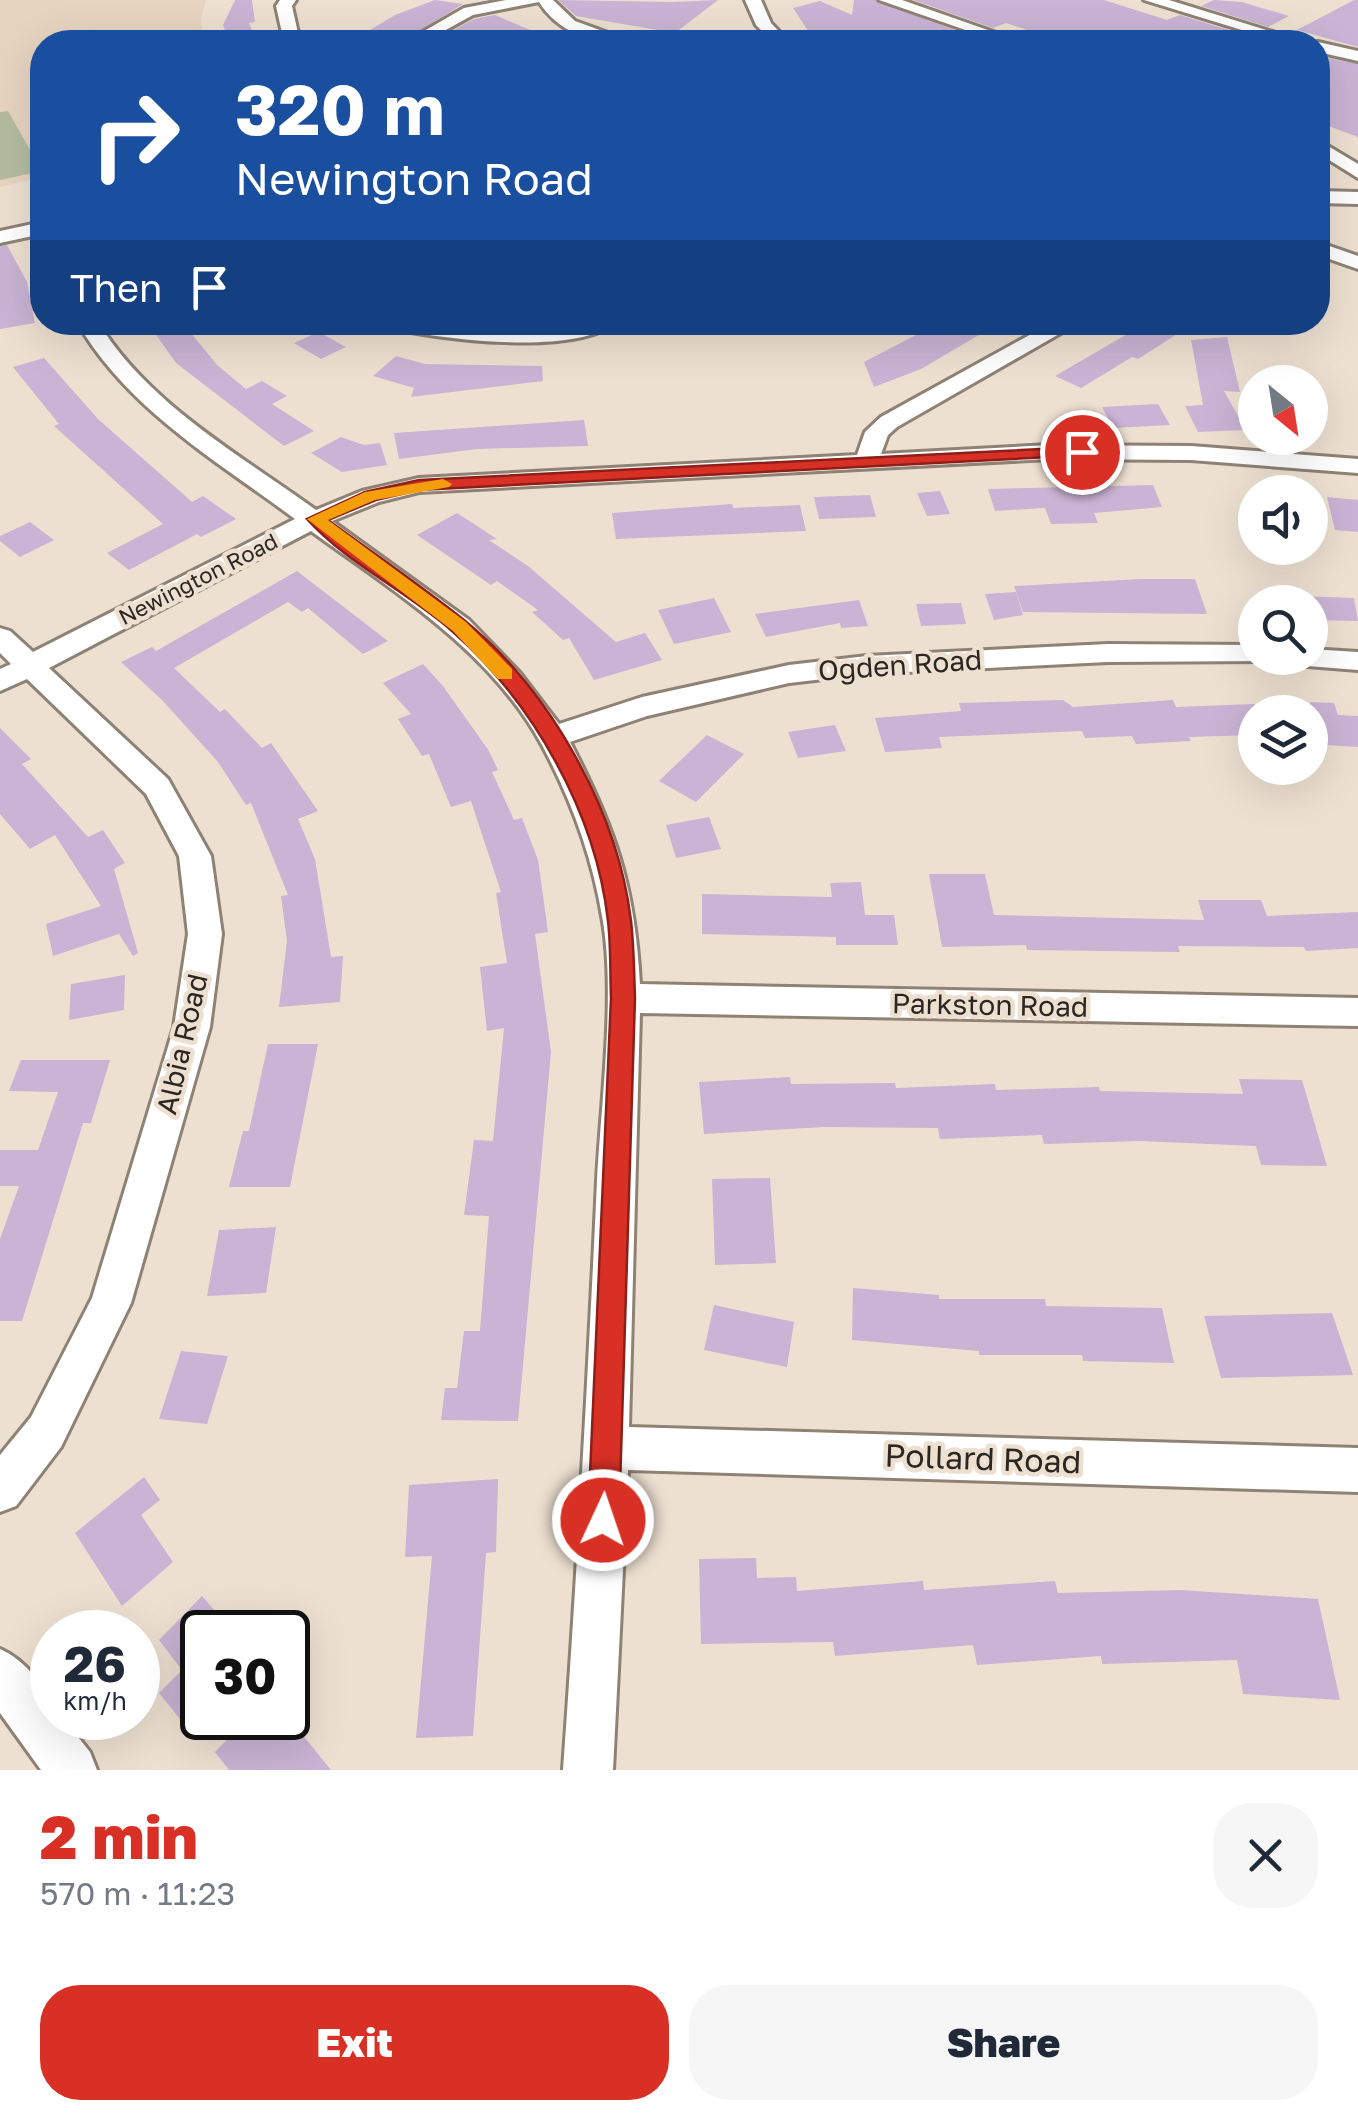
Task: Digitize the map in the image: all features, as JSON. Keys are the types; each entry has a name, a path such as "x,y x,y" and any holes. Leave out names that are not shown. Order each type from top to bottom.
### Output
{"street":[{"path":"288,0 284,6 289,30"},
{"path":"435,30 469,11 534,0"},
{"path":"545,0 560,20 583,30"},
{"path":"753,0 769,30"},
{"path":"887,0 978,30"},
{"path":"1152,0 1255,30"},
{"path":"1330,50 1358,56"},
{"path":"1330,153 1358,172"},
{"path":"1330,197 1358,198"},
{"path":"0,237 30,231"},
{"path":"1330,253 1358,264"},
{"path":"94,335 158,407 460,626 510,680 552,737 581,792 604,852 620,920 623,998 607,1448 588,1770"},
{"path":"460,335 537,335"},
{"path":"866,462 877,432 889,422 1046,335"},
{"name":"Newington Road","path":"15,673 316,519 371,496 419,485 1066,452 1238,451"},
{"name":"Newington Road","path":"1327,455 1358,466"},
{"name":"Albia Road","path":"0,638 15,673 157,787 195,856 205,934 192,1027 111,1303 46,1432 0,1490"},
{"name":"Ogden Road","path":"552,737 642,707 789,674 868,665 1108,653 1238,654"},
{"path":"1328,660 1358,662"},
{"name":"Parkston Road","path":"623,998 1358,1012"},
{"name":"Pollard Road","path":"607,1448 1358,1470"},
{"path":"0,1673 72,1770"}],"shaded area":[{"path":"0,0 206,0 202,30 30,30 30,180 0,187"}],"green space":[{"path":"8,111 30,150 30,174 0,180 0,112"}],"building":[{"path":"235,0 252,0 255,22 249,23 252,30 225,30 223,25"},
{"path":"435,0 463,4 421,30 370,30 395,15"},
{"path":"558,0 718,0 679,30 576,16"},
{"path":"854,0 875,0 955,30 808,30 793,8 820,1 852,15"},
{"path":"913,0 1104,0 1167,20 1180,15 1229,30 1027,30 1006,23 993,28"},
{"path":"1214,0 1242,2 1289,16 1268,27 1201,6"},
{"path":"1358,0 1358,47 1330,39 1330,30 1297,30"},
{"path":"495,15 530,30 453,30 474,19"},
{"path":"1330,58 1358,64 1358,137 1330,126"},
{"path":"7,245 27,282 30,324 0,329 0,246"},
{"path":"156,335 193,335 217,365 246,389 262,381 287,396 272,404 314,431 284,446 176,363"},
{"path":"312,335 324,335 346,347 321,359 294,343"},
{"path":"916,335 979,335 921,369 874,387 864,362"},
{"path":"1126,335 1176,335 1081,388 1055,376"},
{"path":"1227,337 1238,392 1224,391 1238,416 1238,430 1198,432 1185,406 1203,405 1191,340"},
{"path":"396,356 425,364 542,366 543,381 411,397 414,388 373,376"},
{"path":"44,358 98,419 192,502 203,496 236,519 201,537 197,534 129,570 107,553 163,524 54,426 59,424 13,367"},
{"path":"1158,404 1170,425 1113,428 1102,407"},
{"path":"584,420 588,446 477,449 399,459 394,433"},
{"path":"341,437 364,445 380,443 387,465 342,472 311,453"},
{"path":"1153,485 1162,507 1094,513 1098,523 1051,524 1045,508 995,511 988,489"},
{"path":"940,491 950,514 927,516 917,493"},
{"path":"870,495 876,517 819,519 814,497"},
{"path":"1328,497 1358,500 1358,532 1335,530"},
{"path":"732,504 733,508 800,505 806,531 616,539 612,513"},
{"path":"457,513 497,539 489,540 528,566 616,642 645,633 662,660 594,680 569,638 563,640 532,612 538,610 497,581 491,585 417,535"},
{"path":"30,522 54,540 20,557 0,541 0,536"},
{"path":"297,571 388,641 363,654 308,608 302,612 288,602 174,668 220,712 225,709 262,748 271,743 318,811 298,819 315,859 331,957 343,956 340,1002 279,1007 287,941 281,896 288,895 251,803 246,805 218,762 121,662 152,647 156,651"},
{"path":"1195,579 1207,614 1023,612 1014,586"},
{"path":"1016,592 1023,615 994,620 985,594"},
{"path":"1328,597 1354,598 1358,621 1328,620"},
{"path":"714,598 731,632 674,644 658,610"},
{"path":"859,600 868,626 841,628 840,623 766,637 755,614"},
{"path":"961,603 966,624 921,626 916,604"},
{"path":"423,664 489,751 498,770 492,772 514,820 522,818 538,860 548,932 535,934 551,1052 518,1421 441,1420 445,1388 457,1388 464,1331 480,1331 489,1216 464,1215 474,1140 493,1141 504,1028 487,1031 480,967 507,963 496,893 501,892 471,801 451,807 429,754 422,756 398,719 411,714 383,683"},
{"path":"1063,700 1073,707 1173,700 1176,707 1238,705 1238,736 1136,744 1132,736 1085,738 1082,731 939,737 942,748 885,752 875,718 961,711 959,703"},
{"path":"1328,703 1334,703 1338,715 1358,716 1358,747 1328,745"},
{"path":"835,725 846,751 798,758 788,732"},
{"path":"0,728 31,759 22,764 88,837 103,830 125,863 114,869 138,953 133,956 119,934 53,956 46,924 101,906 55,835 30,849 0,814"},
{"path":"707,735 744,754 696,802 659,781"},
{"path":"709,817 721,849 676,858 666,825"},
{"path":"929,874 985,874 994,915 1204,920 1198,900 1261,900 1267,916 1358,912 1358,948 1306,951 1304,947 1178,946 1180,952 1027,950 1026,945 942,947"},
{"path":"861,882 865,915 894,915 898,945 836,945 836,937 702,934 702,894 832,897 830,883"},
{"path":"125,975 124,1010 69,1020 71,984"},
{"path":"268,1044 318,1044 290,1187 229,1187 243,1131 249,1131"},
{"path":"21,1060 110,1060 91,1123 83,1123 22,1321 0,1321 0,1239 19,1186 0,1186 0,1150 38,1150 58,1092 9,1091"},
{"path":"790,1077 791,1084 895,1083 896,1088 995,1084 996,1090 1099,1087 1100,1091 1243,1094 1239,1079 1302,1080 1327,1166 1261,1165 1256,1146 1140,1141 1044,1144 1042,1135 940,1139 938,1128 824,1127 704,1134 699,1082"},
{"path":"770,1178 776,1263 715,1265 712,1179"},
{"path":"276,1227 266,1293 207,1296 219,1230"},
{"path":"853,1288 939,1295 939,1299 1045,1299 1046,1306 1162,1308 1174,1363 1083,1361 1082,1355 979,1355 979,1351 852,1340"},
{"path":"714,1305 794,1322 787,1367 704,1350"},
{"path":"1332,1313 1353,1375 1221,1378 1204,1316"},
{"path":"181,1351 228,1356 207,1424 159,1419"},
{"path":"144,1477 160,1500 141,1515 173,1562 122,1606 75,1533"},
{"path":"498,1479 496,1552 486,1553 473,1736 416,1738 432,1556 405,1557 409,1485"},
{"path":"756,1558 757,1578 796,1577 797,1591 923,1581 924,1590 1055,1581 1058,1593 1180,1590 1318,1599 1340,1700 1243,1694 1237,1660 1102,1664 1101,1656 977,1665 973,1645 835,1656 833,1642 701,1644 699,1559"},
{"path":"202,1596 214,1610 188,1610"},
{"path":"180,1619 180,1667 160,1641"},
{"path":"180,1672 180,1719 160,1694"},
{"path":"227,1740 307,1740 331,1770 229,1770 215,1752"}],"slow traffic":[{"path":"443,484 371,496 316,519 460,626 505,674"}],"route":[{"path":"603,1520 623,998 620,920 604,852 581,792 552,737 510,680 460,626 316,519 371,496 419,485 1082,452"}]}
